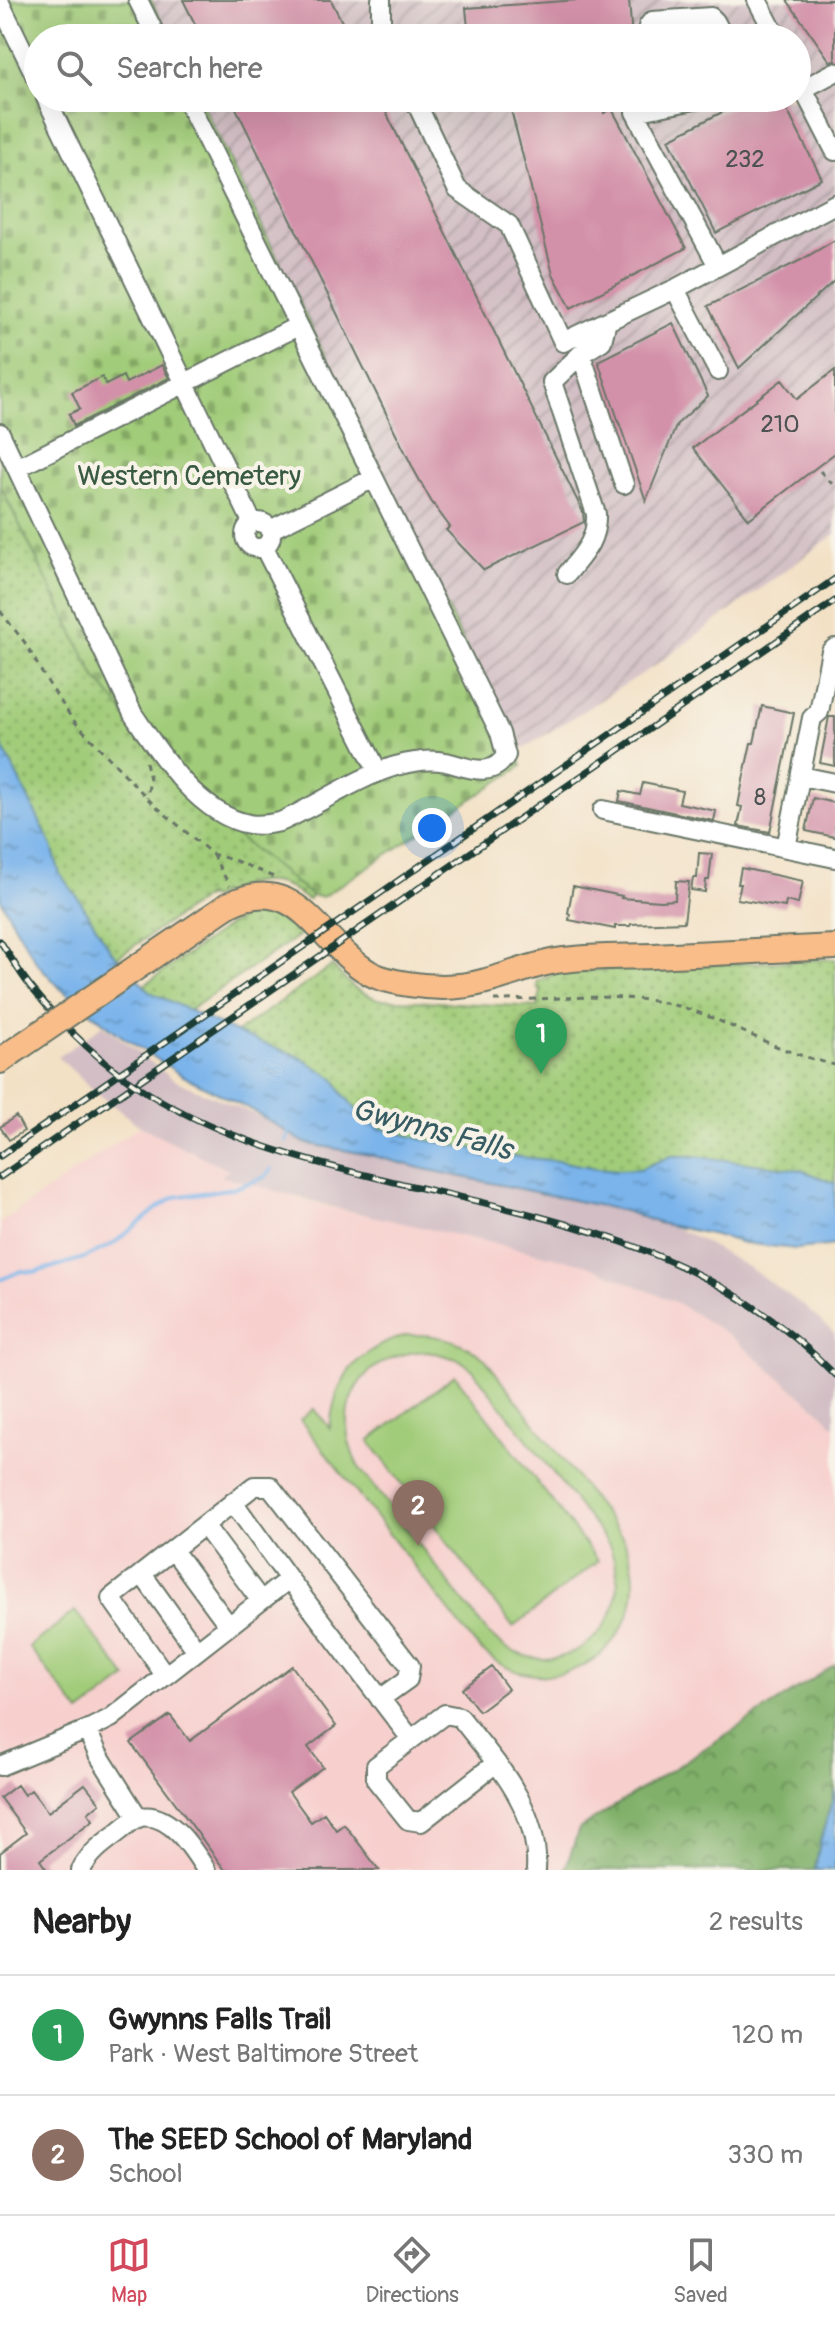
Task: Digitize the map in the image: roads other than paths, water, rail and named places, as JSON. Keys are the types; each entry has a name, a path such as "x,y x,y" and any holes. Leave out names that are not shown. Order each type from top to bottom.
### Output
{"main road":[{"path":"8,1055 233,902 255,896 271,896 303,910 349,958 369,972 409,984 456,986 482,983 556,961 835,947"}],"street":[{"path":"138,0 150,24"},
{"path":"381,0 381,24"},
{"path":"757,0 770,24"},
{"path":"0,3 24,52"},
{"path":"650,24 652,21 711,17 717,24"},
{"path":"689,19 690,24"},
{"path":"811,80 835,72"},
{"path":"811,104 835,151"},
{"path":"53,112 252,522 246,527 245,541 257,549 267,538 374,478"},
{"path":"0,433 133,714 188,786 228,817 246,824 280,822 378,772 409,762 427,760 485,771 502,764 506,755 500,733 193,112"},
{"path":"421,112 457,189 509,225 563,342 675,289 835,204"},
{"path":"635,112 718,266"},
{"path":"675,289 718,371"},
{"path":"567,574 589,546 597,529 596,514 552,382 581,354 602,341 607,321"},
{"path":"17,468 298,326"},
{"path":"581,354 624,484"},
{"path":"267,538 378,772"},
{"path":"786,848 812,718 827,712 831,651 835,648"},
{"path":"801,776 835,783"},
{"path":"603,810 835,858"},
{"path":"165,1675 111,1598 254,1486 270,1486 410,1666 408,1679 380,1699"},
{"path":"233,1502 411,1739"},
{"path":"204,1525 261,1601"},
{"path":"173,1550 229,1626"},
{"path":"142,1574 197,1651"},
{"path":"0,1766 111,1718 289,1579"},
{"path":"496,1763 421,1822 408,1820 376,1780 376,1766 411,1739 445,1714 460,1717 496,1763 514,1788 532,1826 536,1870"},
{"path":"87,1730 98,1754 138,1817"},
{"path":"81,1870 92,1852 138,1817 163,1820 173,1827 206,1870"}],"water":[{"name":"Gwynns Falls","path":"0,741 52,846 60,874 112,952 150,992 246,1037 298,1056 335,1079 342,1093 362,1116 383,1129 511,1156 597,1168 640,1169 671,1156 695,1156 801,1170 835,1183 835,1245 796,1249 743,1243 658,1223 625,1211 305,1143 250,1109 183,1076 120,1035 61,989 37,963 15,926 0,898"},
{"path":"835,1791 835,1870 815,1870 820,1842"}],"waterway":[{"path":"286,1141 291,1128"},
{"path":"0,1280 21,1271 36,1272 84,1258 113,1244 175,1197 235,1188 265,1177 272,1169"}],"railway":[{"path":"0,1156 835,579"},
{"path":"0,1177 835,601"},
{"path":"0,941 30,986 86,1046 134,1084 178,1110 206,1124 292,1155 506,1208 625,1243 681,1266 735,1295 786,1331 835,1375"}],"place":[{"name":"Gwynns Falls Trail","path":"541,1074"},
{"name":"The SEED School of Maryland","path":"418,1546"}],"park label":[{"name":"Western Cemetery","path":"189,475"}]}
